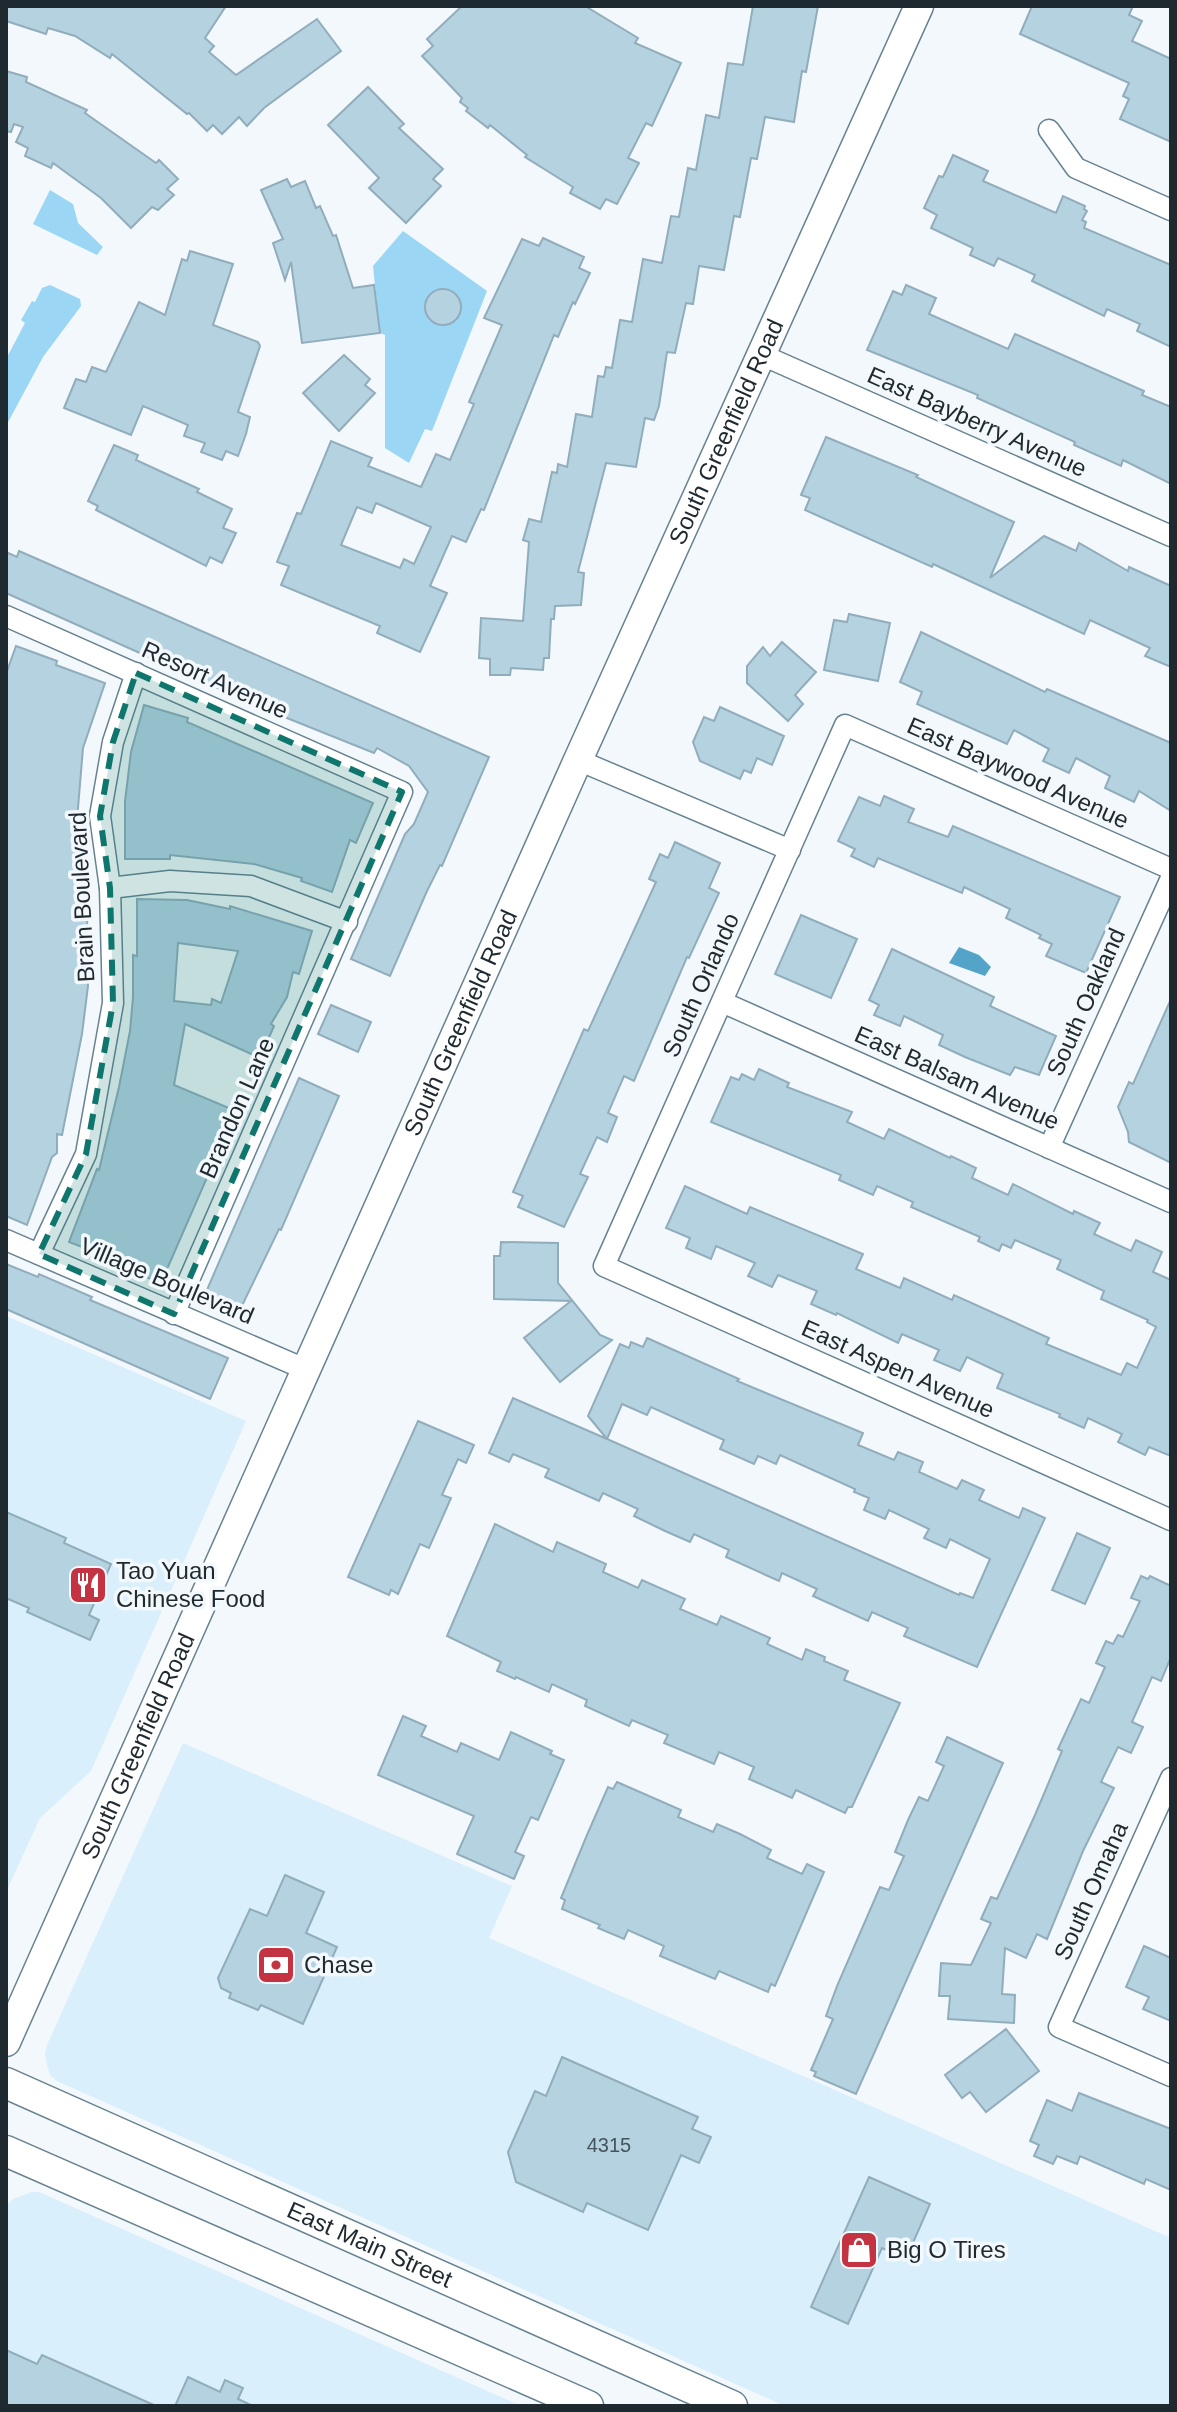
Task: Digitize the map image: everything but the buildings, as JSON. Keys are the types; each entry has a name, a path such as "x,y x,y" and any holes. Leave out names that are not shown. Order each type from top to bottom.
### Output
{"main road":[{"name":"South Greenfield Road","path":"6,2042 578,760 919,6"},
{"name":"East Main Street","path":"6,2083 732,2406"},
{"path":"6,2151 588,2406"}],"street":[{"path":"1049,130 1076,168 1171,210"},
{"name":"East Bayberry Avenue","path":"762,355 1171,536"},
{"name":"Resort Avenue","path":"6,616 402,792"},
{"name":"Brain Boulevard","path":"39,1254 86,1154 113,1003 110,888 100,816 113,742 136,673"},
{"name":"South Orlando","path":"604,1266 845,725"},
{"name":"East Baywood Avenue","path":"845,725 1171,869"},
{"path":"578,760 790,850"},
{"name":"Brandon Lane","path":"174,1314 402,792"},
{"name":"South Oakland","path":"1049,1148 1171,878"},
{"path":"110,888 170,881 251,886 347,922"},
{"name":"East Balsam Avenue","path":"722,1002 1171,1202"},
{"name":"Village Boulevard","path":"6,1240 307,1370"},
{"name":"East Aspen Avenue","path":"604,1266 1171,1520"},
{"name":"South Omaha","path":"1171,1778 1059,2027 1171,2076"}],"highlighted area":[{"path":"136,673 402,792 174,1314 39,1254 86,1154 113,1003 110,888 100,816 113,742"}],"shaded area":[{"path":"50,190 73,204 78,223 103,247 97,255 33,224"},
{"path":"403,231 487,291 432,431 425,429 409,463 385,448 385,335 380,333 373,266","holes":["446,288 458,295 461,308 456,321 442,326 429,320 424,307 430,293"]},
{"path":"50,285 80,299 81,306 43,357 6,426 6,359 25,323 21,320 32,301 35,302 42,288"},
{"path":"959,947 979,955 991,967 985,976 949,963"},
{"path":"6,1316 246,1421 91,1771 40,1818 6,1892"},
{"path":"183,1743 512,1886 489,1938 1171,2238 1171,2406 785,2406 57,2081 50,2075 47,2065 47,2045"},
{"path":"39,2192 521,2406 6,2406 6,2206 13,2199"}],"place":[{"name":"Tao Yuan Chinese Food","path":"88,1585"},
{"name":"Chase","path":"276,1965"},
{"name":"Big O Tires","path":"859,2250"}]}
